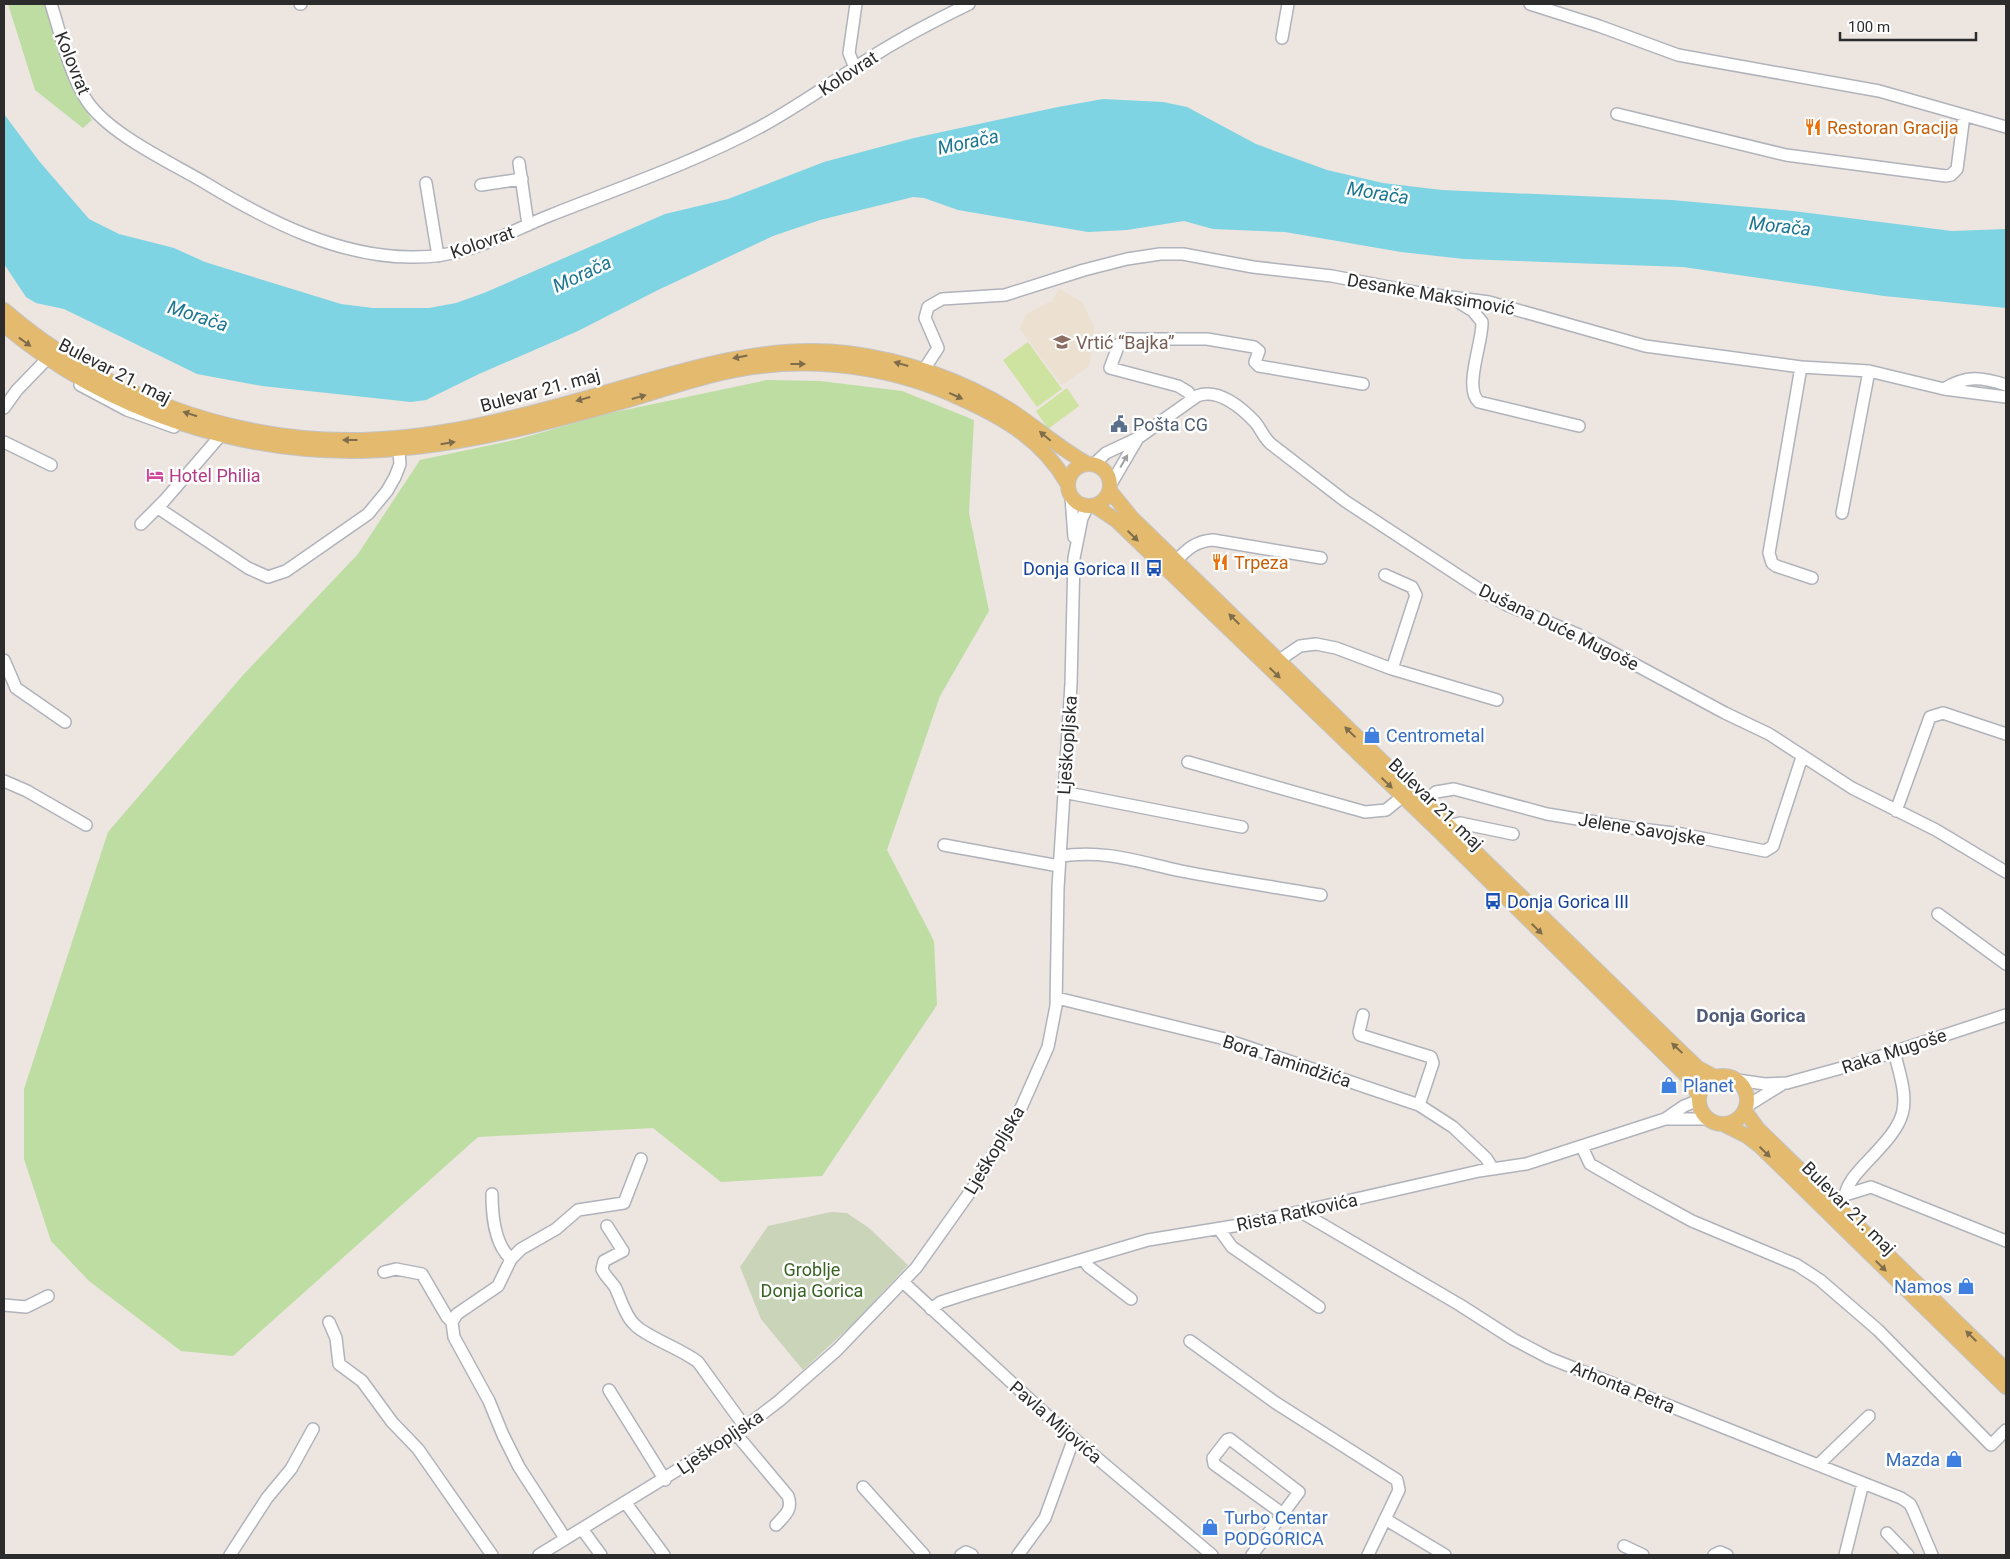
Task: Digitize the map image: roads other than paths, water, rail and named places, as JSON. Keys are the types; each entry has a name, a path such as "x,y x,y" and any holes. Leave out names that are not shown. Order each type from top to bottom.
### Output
{"main road":[{"name":"Bulevar 21. maj","path":"4,310 47,344 101,376 146,397 197,416 260,431 316,438 399,443 430,434 498,422 703,366 761,354 800,351 845,353 882,359 947,379 989,398 1026,421 1065,451 1106,471 1110,488 1132,518 1677,1048 1698,1068 1715,1077 1727,1076 1738,1080 1747,1094 1746,1108 1758,1129 1840,1199 2006,1370"},
{"name":"Bulevar 21. maj","path":"4,326 47,359 112,395 155,414 219,437 281,446 340,451 399,443 470,440 525,428 730,371 765,365 815,364 895,375 941,389 972,403 1005,422 1041,447 1054,461 1069,490 1081,505 1092,506 1128,531 1689,1078 1699,1099 1700,1107 1707,1119 1718,1125 1725,1125 1747,1136 1761,1147 2006,1387"},
{"path":"1069,490 1073,470 1090,463"},
{"path":"1092,506 1101,502 1110,488"},
{"path":"1699,1099 1704,1085 1715,1077"},
{"path":"1725,1125 1737,1121 1746,1108"}],"street":[{"name":"Kolovrat","path":"51,4 82,91 94,110 113,128 227,196 299,230 344,247 400,257 438,256 464,252 705,154 790,111 900,40 969,4"},
{"path":"855,68 849,52 856,4"},
{"path":"1282,38 1288,4"},
{"path":"1530,4 1599,26 1678,55 1879,91 2006,127"},
{"path":"1617,114 1786,155 1946,176 1951,175 1957,169 1964,115"},
{"path":"519,163 528,225"},
{"path":"481,185 522,180"},
{"path":"426,183 438,256"},
{"name":"Desanke Maksimović","path":"924,371 938,348 925,318 928,307 935,302 956,297 1005,295 1091,268 1146,255 1184,254 1254,267 1332,276 1512,308 1645,346 1800,367 1869,372 1944,389 2006,397"},
{"path":"1451,297 1473,311 1482,322 1472,386 1474,398 1479,402 1579,426"},
{"path":"1192,399 1188,392 1178,386 1110,368 1119,344 1128,339 1217,341 1257,349 1259,351 1255,362 1259,366 1363,384"},
{"path":"4,408 47,359"},
{"path":"1800,367 1769,553 1772,563 1776,566 1812,578"},
{"path":"1842,512 1869,372"},
{"path":"1944,389 1968,378 1984,378 2006,386"},
{"name":"Dušana Duće Mugoše","path":"1090,463 1138,438 1192,399 1206,393 1224,398 1252,419 1263,437 1270,444 1345,501 1482,591 1507,605 1584,637 1769,734 1802,758 1852,788 1973,852 2006,872"},
{"path":"142,524 219,437"},
{"name":"Dušana Duće Mugoše","path":"1110,488 1138,438"},
{"path":"4,442 51,465"},
{"path":"158,508 248,568 268,577 286,571 368,514 387,491 395,477 400,464 399,443"},
{"name":"Lješkopljska","path":"539,1555 564,1538 665,1480 741,1431 837,1350 904,1283 975,1185 1021,1108 1033,1084 1048,1047 1057,998 1059,861 1071,684 1075,546 1069,490"},
{"name":"Lješkopljska","path":"1075,546 1082,518 1092,506"},
{"path":"1176,562 1191,546 1203,540 1213,540 1321,558"},
{"path":"1385,575 1412,587 1416,595 1392,669"},
{"path":"1278,661 1300,646 1316,644 1336,648 1392,669 1497,700"},
{"path":"4,660 16,688 65,722"},
{"path":"1896,811 1930,717 1933,714 1943,713 2006,734"},
{"name":"Jelene Savojske","path":"1423,803 1436,792 1454,789 1547,814 1689,835 1765,852 1773,846 1802,758"},
{"path":"1188,762 1365,812 1386,810 1402,798"},
{"path":"4,781 28,791 86,825"},
{"path":"1063,792 1242,827"},
{"path":"1447,826 1460,823 1513,834"},
{"path":"944,845 1059,861 1085,853 1121,856 1181,871 1321,895"},
{"path":"1938,914 2006,964"},
{"name":"Bora Tamindžića","path":"1057,998 1220,1038 1419,1105 1453,1127 1486,1158 1493,1169"},
{"name":"Raka Mugoše","path":"1746,1108 1781,1085 1894,1052 2006,1014"},
{"path":"1363,1015 1360,1035 1431,1057 1433,1063 1419,1105"},
{"path":"1840,1199 1854,1176 1885,1144 1902,1115 1905,1098 1894,1052"},
{"name":"Raka Mugoše","path":"1738,1080 1781,1085"},
{"name":"Rista Ratkovića","path":"931,1309 941,1302 969,1293 1148,1240 1219,1229 1493,1169 1526,1164 1665,1119 1684,1106 1699,1099"},
{"name":"Rista Ratkovića","path":"1665,1119 1707,1119"},
{"path":"1582,1147 1590,1164 1637,1191 1692,1221 1808,1272 1845,1300 1870,1323 1991,1445 2006,1430"},
{"path":"452,1322 457,1314 498,1286 511,1258 521,1249 556,1229 578,1210 624,1203 641,1159"},
{"path":"1840,1199 1867,1187 1873,1187 2006,1241"},
{"path":"492,1194 496,1231 501,1244 511,1258"},
{"name":"Arhonta Petra","path":"1301,1212 1460,1305 1513,1339 1549,1358 1901,1498 1910,1504 1932,1555"},
{"path":"607,1226 623,1251 604,1261 602,1269 614,1286 629,1317 635,1325 698,1362 741,1431 788,1496 791,1504 789,1511 776,1525"},
{"path":"1219,1229 1232,1247 1319,1307"},
{"path":"1084,1260 1089,1267 1130,1299"},
{"path":"384,1272 396,1268 422,1274 447,1317 452,1322 454,1337 489,1401 507,1444 564,1538"},
{"name":"Pavla Mijovića","path":"904,1283 1044,1414 1212,1555"},
{"path":"4,1305 26,1307 48,1296"},
{"path":"329,1322 336,1338 339,1364 362,1381 392,1422 418,1449 492,1555"},
{"path":"1190,1341 1276,1404 1395,1477 1399,1483 1399,1490 1385,1519 1372,1554"},
{"path":"608,1390 665,1480"},
{"path":"1818,1465 1869,1416"},
{"path":"230,1555 267,1498 291,1469 313,1429"},
{"path":"1018,1555 1045,1518 1074,1438"},
{"path":"1252,1555 1283,1514 1299,1492 1230,1439 1227,1440 1213,1458 1214,1464 1283,1514"},
{"path":"1845,1555 1863,1483"},
{"path":"863,1487 924,1555"},
{"path":"626,1502 664,1555"},
{"path":"1385,1519 1444,1555"},
{"path":"582,1528 601,1555"},
{"path":"1887,1533 1908,1555"},
{"path":"1624,1546 1643,1555"},
{"path":"961,1555 966,1552 972,1555"},
{"path":"1714,1555 1720,1552 1727,1555"}],"water":[{"name":"Morača","path":"1103,99 1163,102 1187,107 1256,144 1327,170 1383,183 1442,190 1672,200 1793,211 1952,231 2006,229 2006,308 1884,296 1683,267 1464,259 1401,252 1285,232 1213,229 1184,221 1127,230 1088,232 958,210 924,198 913,197 820,220 773,236 656,291 578,331 479,374 426,400 411,402 262,386 197,374 64,309 36,303 26,297 4,264 4,114 39,161 89,219 119,234 174,248 205,262 341,304 373,308 429,308 456,303 484,293 665,214 728,199 824,162 914,138"}],"place":[{"name":"Restoran Gracija","path":"1813,127"},
{"name":"Vrtić “Bajka”","path":"1062,342"},
{"name":"Pošta CG","path":"1119,424"},
{"name":"Hotel Philia","path":"155,475"},
{"name":"Trpeza","path":"1220,562"},
{"name":"Donja Gorica II","path":"1154,568"},
{"name":"Centrometal","path":"1372,735"},
{"name":"Donja Gorica III","path":"1493,901"},
{"name":"Planet","path":"1669,1085"},
{"name":"Namos","path":"1966,1286"},
{"name":"Mazda","path":"1954,1459"},
{"name":"Turbo Centar PODGORICA","path":"1210,1527"}],"district":[{"name":"Donja Gorica","path":"1751,1015"}],"park label":[{"name":"Groblje Donja Gorica","path":"812,1279"}]}
